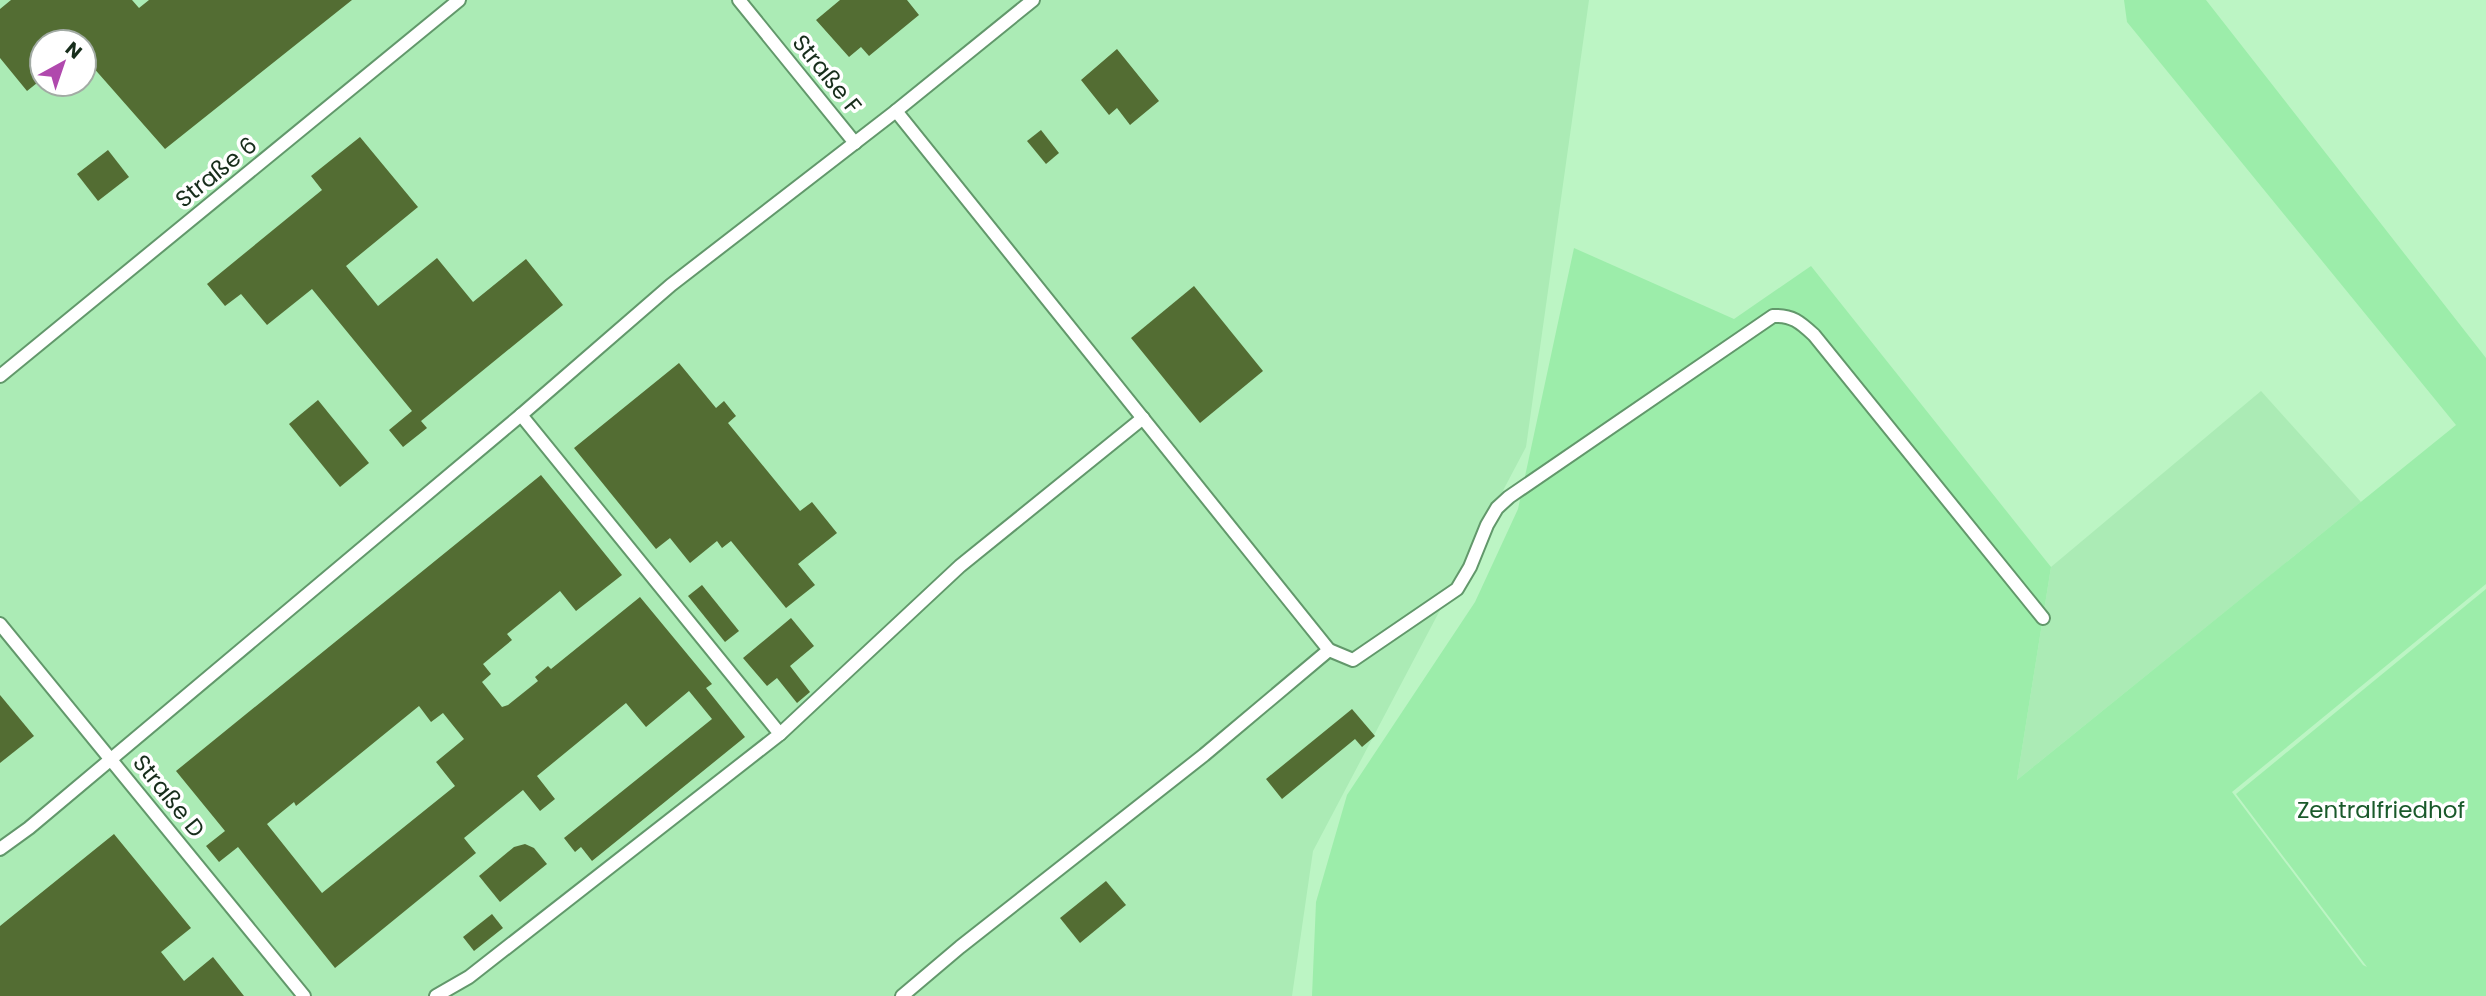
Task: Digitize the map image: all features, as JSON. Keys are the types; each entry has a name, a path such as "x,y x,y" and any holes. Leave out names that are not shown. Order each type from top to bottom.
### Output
{"lane":[{"name":"Straße 6","path":"0,376 459,0"},
{"name":"Straße F","path":"739,0 855,143"},
{"path":"0,849 29,828 521,415 671,285 855,143 1033,0"},
{"path":"895,111 1329,650 1353,660 1457,589 1470,567 1487,525 1497,508 1509,497 1773,316 1787,315 1798,320 1814,335 2043,618"},
{"path":"521,415 780,734"},
{"path":"436,996 469,977 780,734 960,566 1143,418"},
{"name":"Straße D","path":"0,624 304,996"},
{"path":"902,996 960,947 1204,755 1329,650"}],"shaded area":[{"path":"0,0 1589,0 1526,447 1313,851 1292,996 0,996"},
{"path":"2261,391 2361,502 2017,780 2051,567"}],"green space":[{"name":"Zentralfriedhof","path":"2124,0 2206,0 2486,358 2486,584 2232,792 2367,967 2236,794 2486,589 2486,996 1312,996 1316,902 1347,795 1475,602 1518,509 1574,248 1734,319 1811,266 2051,567 2017,780 2456,425 2127,22"}],"building":[{"path":"11,0 132,0 139,8 149,0 352,0 165,149 98,73 98,28 28,28 27,91 0,58 0,9"},
{"path":"840,0 907,0 919,15 869,56 861,47 849,57 816,20"},
{"path":"1117,49 1159,101 1130,125 1117,108 1109,115 1081,80"},
{"path":"1041,130 1059,153 1046,164 1027,141"},
{"path":"360,137 418,207 346,266 378,306 437,258 473,302 526,259 563,305 421,421 427,428 403,447 389,430 412,411 312,289 267,325 241,294 225,306 207,284 322,190 311,176"},
{"path":"108,150 129,177 98,201 77,174"},
{"path":"1194,286 1263,371 1200,423 1131,338"},
{"path":"679,363 716,408 724,401 736,416 728,423 800,511 812,502 837,533 798,564 815,585 786,608 731,541 722,548 717,541 690,563 670,538 656,549 574,448"},
{"path":"318,400 369,463 340,487 289,424"},
{"path":"541,475 622,575 576,611 560,591 507,634 512,640 483,664 491,674 482,682 502,707 508,705 538,681 535,677 548,666 551,669 640,597 712,684 706,688 745,737 592,861 581,847 575,852 564,838 712,719 689,691 646,727 626,703 537,776 555,799 540,811 523,790 464,838 476,853 335,968 238,847 219,862 206,846 225,831 176,771","holes":["419,706 431,722 443,713 464,739 436,762 455,786 322,893 267,824 294,802 296,806"]},
{"path":"702,585 739,631 725,642 688,596"},
{"path":"791,618 814,646 790,666 810,692 797,703 777,678 767,686 743,658"},
{"path":"0,695 34,736 0,763"},
{"path":"1352,709 1375,736 1362,747 1355,739 1282,799 1266,779"},
{"path":"114,834 191,928 161,952 184,981 213,957 244,996 0,996 0,926"},
{"path":"525,844 534,848 547,864 500,902 479,876 514,847"},
{"path":"1106,881 1126,905 1080,943 1060,918"},
{"path":"492,914 503,928 474,951 463,937"}]}
